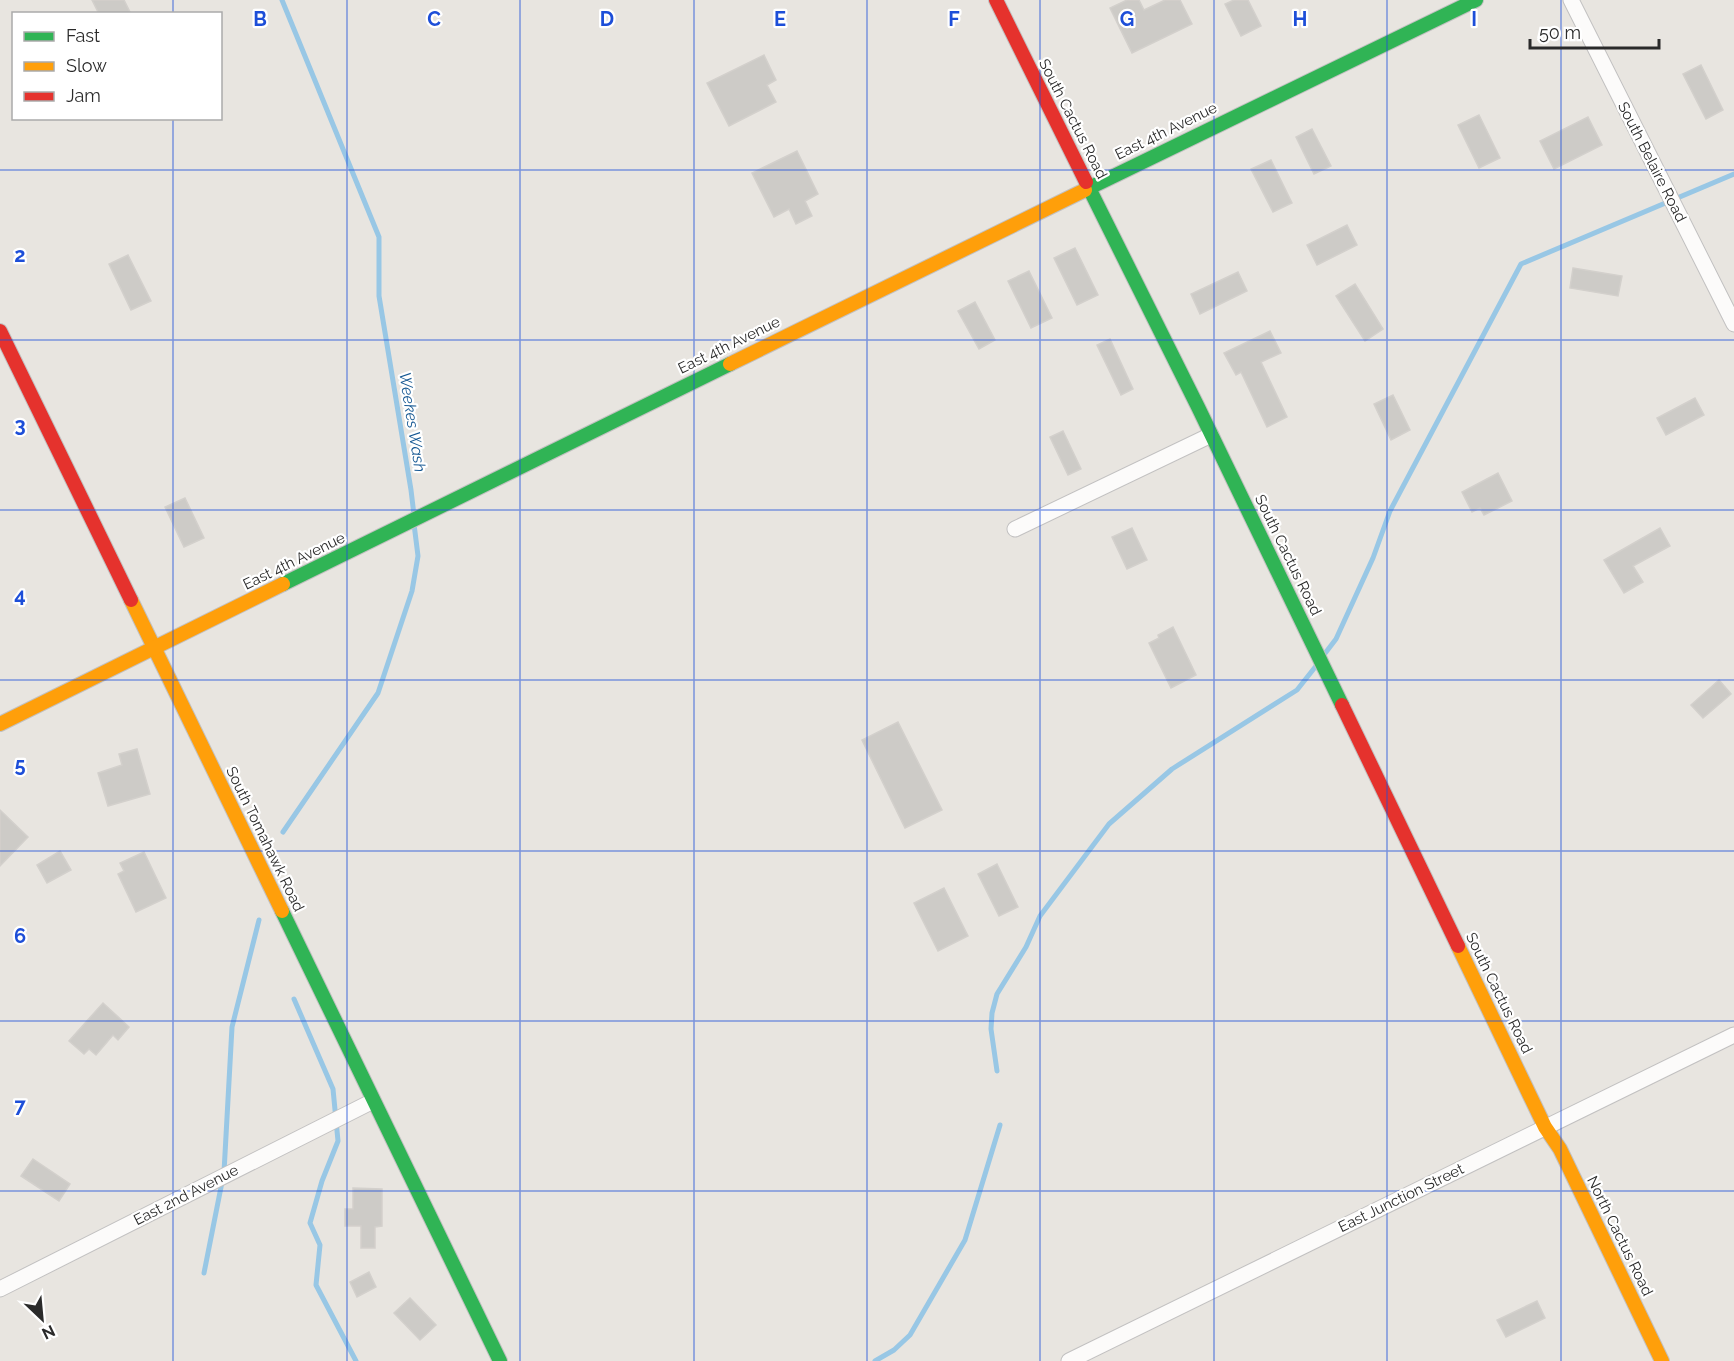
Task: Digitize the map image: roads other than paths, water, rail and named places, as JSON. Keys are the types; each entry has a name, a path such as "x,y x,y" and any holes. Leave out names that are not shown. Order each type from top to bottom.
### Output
{"street":[{"name":"South Cactus Road","path":"996,0 1212,435 1545,1127"},
{"name":"East 4th Avenue","path":"0,724 1089,187 1476,0"},
{"name":"South Belaire Road","path":"1570,0 1734,324"},
{"name":"South Tomahawk Road","path":"0,331 500,1361"},
{"path":"1015,529 1212,435"},
{"name":"East Junction Street","path":"1069,1361 1734,1035"},
{"name":"East 2nd Avenue","path":"0,1289 373,1101"},
{"name":"North Cactus Road","path":"1545,1127 1560,1149 1662,1361"}],"waterway":[{"name":"Weekes Wash","path":"282,0 379,237 379,296 414,515"},
{"path":"1323,656 1336,639 1373,558 1390,511 1521,264 1734,174"},
{"name":"Weekes Wash","path":"283,832 378,693 412,591 418,556 414,524"},
{"path":"997,1071 991,1029 997,994 1026,947 1040,916 1109,824 1172,769 1297,690 1316,666"},
{"path":"204,1273 224,1172 232,1027 259,920"},
{"name":"Weekes Wash","path":"294,999 333,1089 338,1141 322,1181 310,1223 320,1245 316,1285 356,1361"},
{"path":"875,1361 894,1350 910,1335 965,1240 1000,1125"}]}
